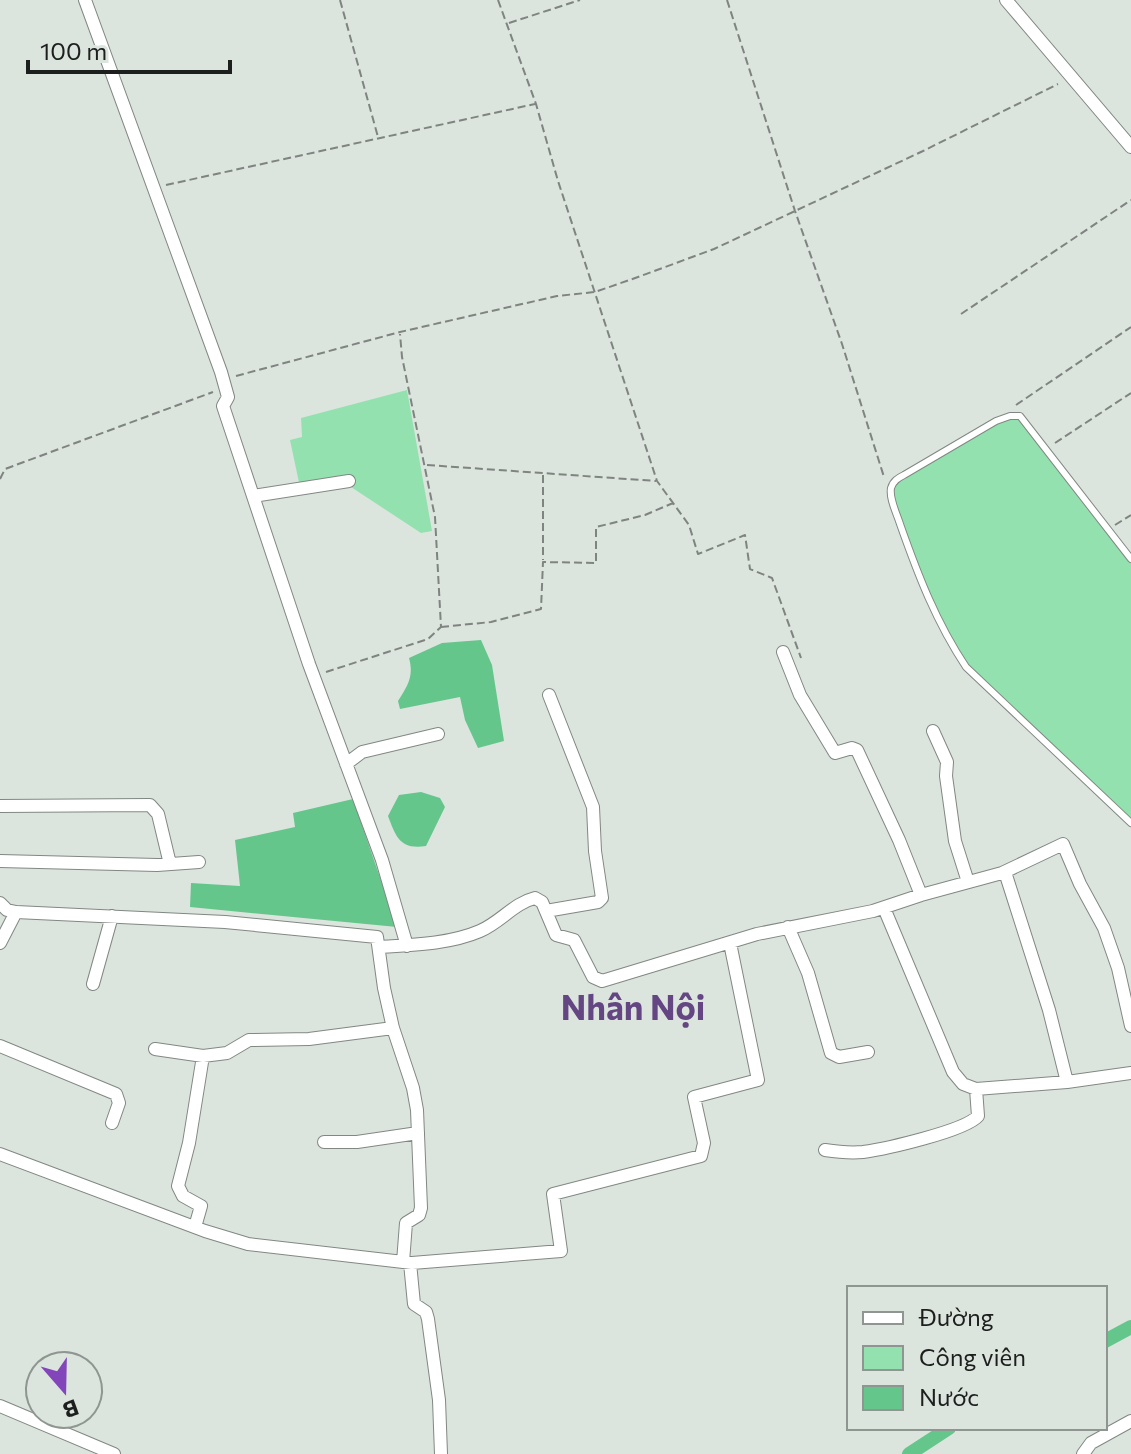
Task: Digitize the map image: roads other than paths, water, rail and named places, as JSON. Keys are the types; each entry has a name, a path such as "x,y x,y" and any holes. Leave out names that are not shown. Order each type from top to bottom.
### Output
{"street":[{"path":"85,0 224,384 228,399 223,406 314,677 382,860 407,946"},
{"path":"1006,0 1131,147"},
{"path":"253,496 349,481"},
{"path":"783,652 800,695 835,753 852,748 857,750 921,895"},
{"path":"546,911 598,902 602,898 593,807 549,695"},
{"path":"933,731 947,762 946,776 955,841 968,882"},
{"path":"346,764 362,752 438,734"},
{"path":"0,806 150,805 158,814 170,864"},
{"path":"379,947 407,946 480,931 518,905 531,899 540,900 556,935 576,942 591,974 599,980 788,927 884,908 1005,872 1063,844 1104,928 1118,968 1131,1026"},
{"path":"0,861 199,862"},
{"path":"1005,872 1049,1010 1067,1082"},
{"path":"0,903 7,910 16,912 112,916 371,935 378,938 380,968 393,1028 413,1088 421,1208 419,1215 406,1223 407,1262 414,1304 426,1312 428,1319 439,1400 441,1454"},
{"path":"884,908 953,1072 963,1084 976,1089 1131,1073"},
{"path":"0,943 16,912"},
{"path":"93,984 112,916"},
{"path":"788,927 808,973 829,1049 839,1057 868,1052"},
{"path":"0,1154 248,1244 407,1262 561,1251 553,1194 701,1156 704,1143 694,1097 758,1080 730,943"},
{"path":"155,1049 203,1056 227,1053 249,1040 309,1039 393,1028"},
{"path":"0,1046 116,1094 119,1103 112,1123"},
{"path":"195,1227 201,1206 183,1196 178,1186 189,1143 203,1056"},
{"path":"825,1150 846,1153 880,1149 964,1126 978,1116 976,1089"},
{"path":"324,1142 357,1142 418,1133"},
{"path":"0,1406 114,1454"},
{"path":"1083,1454 1091,1443 1131,1421"}],"lane":[{"path":"1131,559 1020,416 996,421 895,480 891,486 912,562 945,636 966,667 1131,823"}],"water":[{"path":"481,640 492,665 504,741 478,748 465,720 460,697 400,709 398,701 409,680 409,658 442,643"},
{"path":"421,792 440,798 445,807 426,846 417,847 400,840 388,816 399,795"},
{"path":"353,799 397,927 190,907 191,883 240,886 235,840 295,827 293,813"}],"waterway":[{"path":"1107,1340 1131,1327"},
{"path":"909,1454 946,1430"}],"district":[{"name":"Nhân Nội","path":"633,1008"}]}
